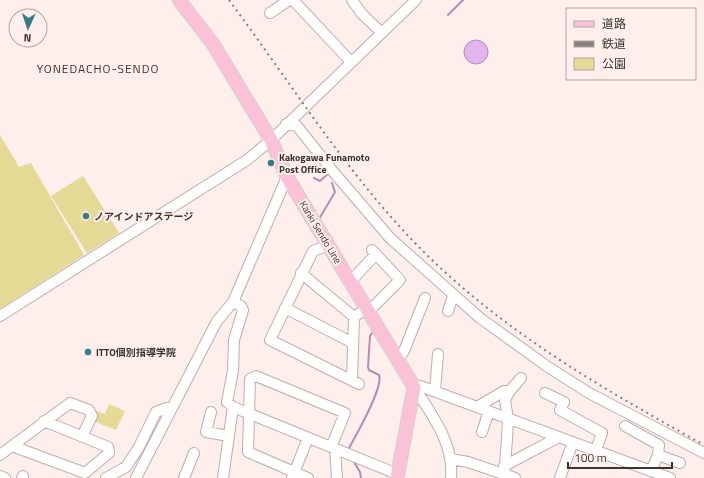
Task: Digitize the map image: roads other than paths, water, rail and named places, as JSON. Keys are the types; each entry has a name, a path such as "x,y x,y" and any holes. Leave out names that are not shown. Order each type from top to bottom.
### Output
{"main road":[{"name":"Kanki Sendo Line","path":"178,0 213,44 271,140 288,177 414,387"},
{"path":"397,476 414,387"}],"street":[{"path":"270,13 289,0"},
{"path":"293,0 351,62"},
{"path":"352,0 362,14 382,33"},
{"path":"0,316 241,164 271,140 382,33 412,1"},
{"path":"286,124 297,126 302,131 336,175 390,238 453,296 513,343 590,393 704,453"},
{"path":"136,478 217,321 233,302 288,177"},
{"path":"329,245 313,251 301,273 270,340 355,382 353,343 354,317"},
{"path":"351,281 374,252 400,280 368,309 354,317"},
{"path":"301,273 354,317"},
{"path":"448,311 453,296"},
{"path":"398,359 404,351 425,298"},
{"path":"233,302 241,306 243,310 234,340 233,371 227,402 233,407 249,412 397,476"},
{"path":"285,308 353,343"},
{"path":"434,391 438,354"},
{"path":"308,478 293,475 248,452 250,379 256,376 345,413 333,448 337,478"},
{"path":"504,473 508,419 505,400 509,392 521,378"},
{"path":"451,478 451,459 442,434 414,387 420,386 596,450 649,473 670,478"},
{"path":"477,407 504,391 509,392"},
{"path":"545,392 564,402 560,410 592,424 602,433 596,450"},
{"path":"0,455 70,403 90,410 92,416 82,436"},
{"path":"223,478 233,407"},
{"path":"106,478 119,472 130,462 156,412 167,408 171,409"},
{"path":"482,432 489,411"},
{"path":"207,416 206,432 229,436"},
{"path":"12,446 86,475 109,453 108,447 44,421"},
{"path":"625,426 659,445 658,455 649,473"},
{"path":"504,473 559,437"},
{"path":"293,475 308,438"},
{"path":"560,478 573,442"},
{"path":"658,455 680,463"},
{"path":"184,478 194,458"},
{"path":"451,459 468,462 515,478"},
{"path":"0,476 5,478"}],"waterway":[{"path":"448,15 463,0"},
{"path":"314,178 320,181 328,174"},
{"path":"319,219 335,192 332,183"},
{"path":"348,450 373,401 379,381 379,375 369,370 368,367 370,336 374,330"},
{"path":"354,462 360,472 361,478"}],"railway":[{"path":"229,0 318,124 364,185 414,242 446,273 515,329 552,354 627,401 704,445"}],"place":[{"name":"Kakogawa Funamoto Post Office","path":"271,163"},
{"name":"ノアインドアステージ","path":"86,216"},
{"name":"ITTO個別指導学院","path":"88,352"}],"district":[{"name":"YONEDACHO-SENDO","path":"98,69"}]}
